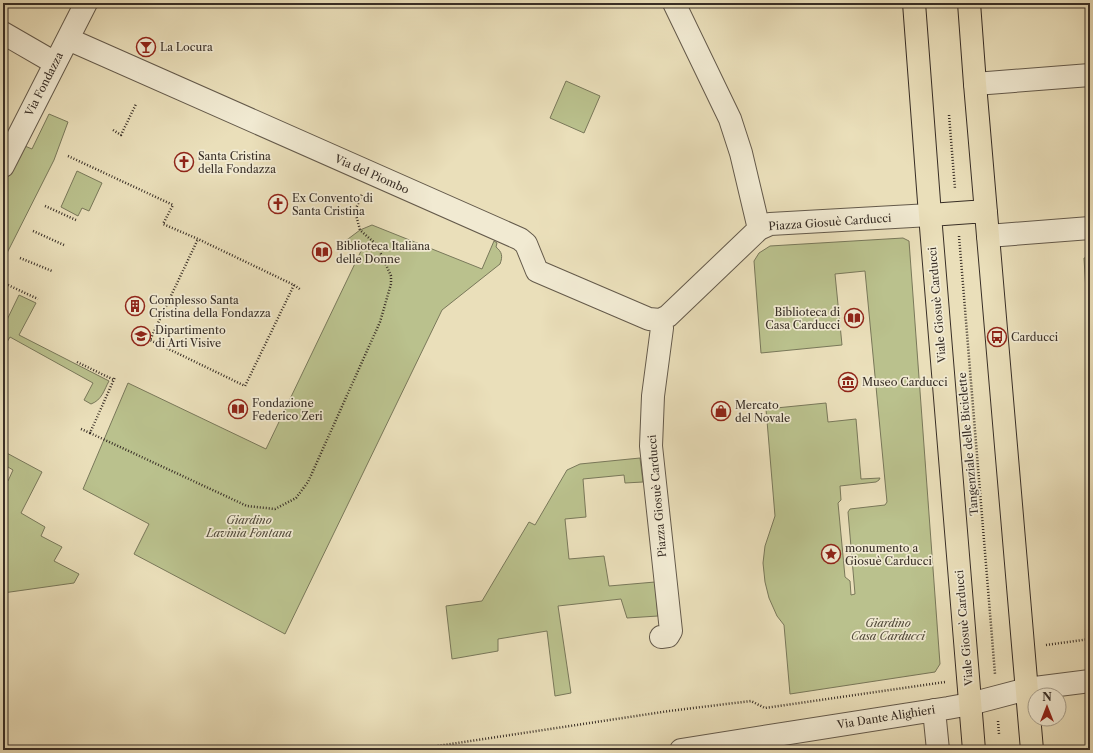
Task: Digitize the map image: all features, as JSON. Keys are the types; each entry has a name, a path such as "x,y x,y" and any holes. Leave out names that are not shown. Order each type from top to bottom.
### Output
{"main road":[{"name":"Viale Giosuè Carducci","path":"914,3 974,750"},
{"path":"969,3 1027,688"},
{"path":"930,215 986,211"},
{"path":"1030,727 1032,750"}],"street":[{"name":"Via Fondazza","path":"3,166 64,51 86,3"},
{"path":"674,3 730,118 741,153 759,229"},
{"name":"Via del Piombo","path":"3,33 64,51 371,174 520,239 526,244 536,271 649,320 660,320"},
{"path":"975,84 1090,75"},
{"name":"Piazza Giosuè Carducci","path":"661,637 668,636 671,631 651,446 653,396 662,328 660,320 668,316 759,229 770,224 930,215"},
{"path":"988,236 1090,228"},
{"name":"Via Dante Alighieri","path":"1036,687 1090,681"},
{"name":"Via Dante Alighieri","path":"681,750 970,704 1027,688"},
{"path":"934,710 938,750"}],"path":[{"path":"113,130 122,135 136,104"},
{"path":"68,156 173,205 163,224 198,239 294,285 301,290"},
{"path":"81,429 247,506 275,509 296,498 308,482 380,322 391,284 391,276 377,245 360,230 355,211 371,174"},
{"path":"44,206 76,220"},
{"path":"33,231 64,245"},
{"name":"Tangenziale delle Biciclette","path":"959,234 994,661"},
{"path":"198,239 150,340 163,347 245,386 294,285"},
{"path":"20,258 52,271"},
{"path":"8,285 38,299"},
{"path":"77,362 114,379 90,433"},
{"path":"411,750 669,711 751,701 765,708 945,682 983,669 994,661 1004,650 1090,639"}],"green space":[{"path":"566,81 600,96 584,133 550,118"},
{"path":"49,114 68,122 54,160 3,261 3,180 20,144 32,149"},
{"path":"77,171 102,183 89,211 82,208 78,216 61,207"},
{"name":"Giardino Lavinia Fontana","path":"372,225 482,269 494,241 497,243 496,247 501,252 500,264 442,310 285,634 134,554 149,524 83,489 128,383 266,449 361,251 344,242 360,230"},
{"name":"Giardino Casa Carducci","path":"903,238 909,241 940,664 935,672 790,694 784,625 777,616 769,598 765,582 763,563 765,546 775,516 766,409 826,403 828,422 856,419 861,479 880,478 876,482 840,486 841,500 838,503 845,577 850,581 851,595 855,594 848,512 850,509 885,505 887,502 865,271 835,274 842,345 761,353 754,261 759,253 770,246"},
{"path":"1090,257 1090,325 1088,325 1084,258"},
{"path":"19,295 36,303 19,335 109,381 98,400 91,404 84,400 93,383 10,337 3,349 3,328"},
{"path":"3,451 42,472 21,513 45,527 41,536 62,547 54,561 79,574 74,583 3,593 3,478 8,481 13,470 3,464"},
{"path":"640,458 643,482 625,483 624,475 583,479 586,517 565,519 569,559 604,556 609,586 655,582 658,616 627,618 621,599 558,606 571,693 555,696 547,631 498,639 498,651 452,659 446,606 482,601 529,522 535,525 567,470 580,464"}],"place":[{"name":"La Locura","path":"146,47"},
{"name":"Santa Cristina della Fondazza","path":"184,162"},
{"name":"Ex Convento di Santa Cristina","path":"278,204"},
{"name":"Biblioteca Italiana delle Donne","path":"322,252"},
{"name":"Complesso Santa Cristina della Fondazza","path":"135,306"},
{"name":"Biblioteca di Casa Carducci","path":"854,318"},
{"name":"Dipartimento di Arti Visive","path":"141,336"},
{"name":"Carducci","path":"997,337"},
{"name":"Museo Carducci","path":"848,382"},
{"name":"Fondazione Federico Zeri","path":"238,409"},
{"name":"Mercato del Novale","path":"721,411"},
{"name":"monumento a Giosuè Carducci","path":"831,554"}]}
